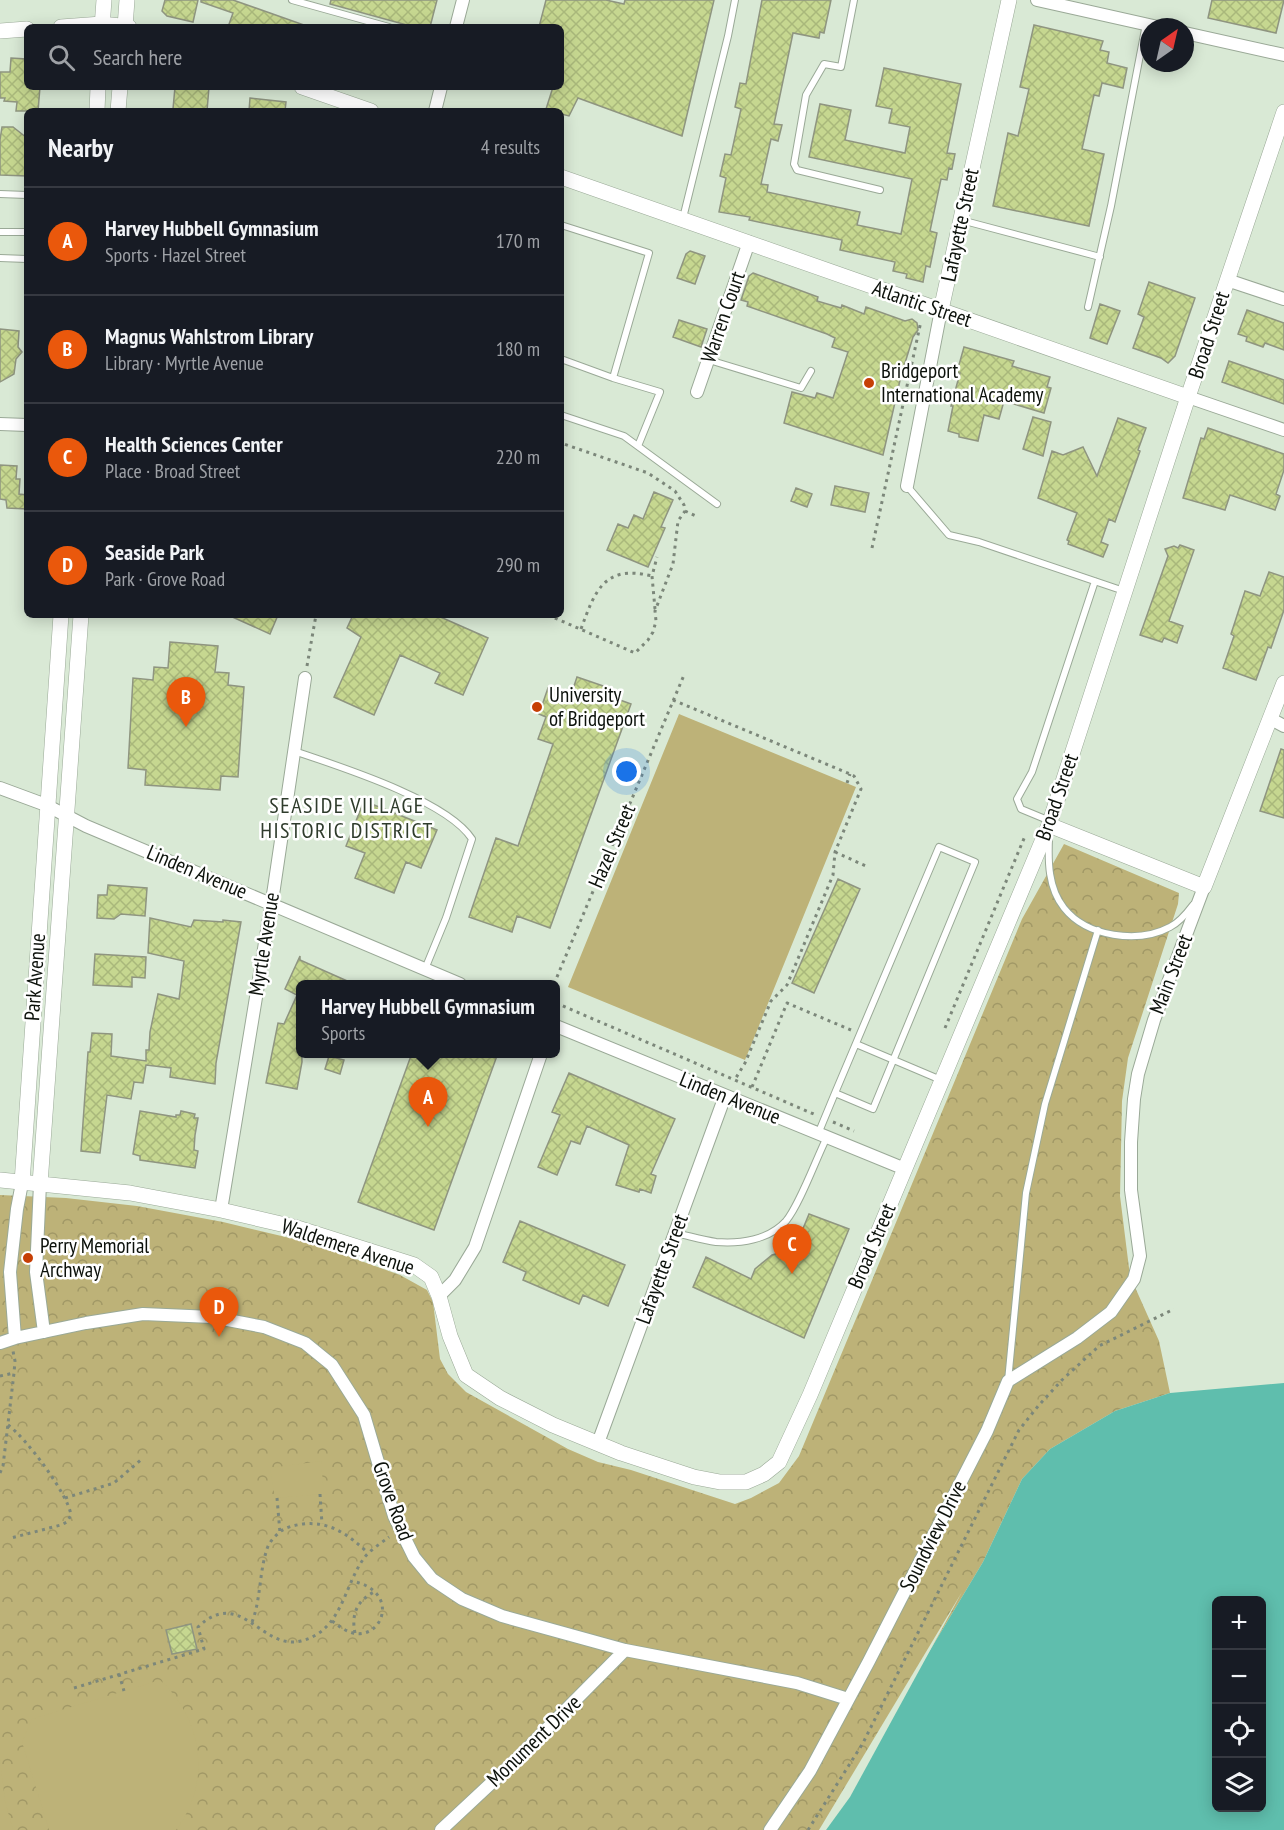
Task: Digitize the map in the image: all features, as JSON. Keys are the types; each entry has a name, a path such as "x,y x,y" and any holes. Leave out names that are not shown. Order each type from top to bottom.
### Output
{"street":[{"path":"102,24 104,0"},
{"path":"126,24 127,0"},
{"path":"457,24 463,0"},
{"name":"Lafayette Street","path":"907,486 941,310 1009,0"},
{"path":"1038,0 1140,23"},
{"path":"0,32 24,30"},
{"path":"1194,35 1284,55"},
{"path":"96,108 98,90"},
{"path":"118,108 120,90"},
{"path":"311,90 362,108"},
{"path":"436,108 440,90"},
{"name":"Broad Street","path":"779,1462 810,1395 1050,823 1188,397 1284,115"},
{"name":"Atlantic Street","path":"564,178 1284,430"},
{"name":"Warren Court","path":"697,392 749,242"},
{"path":"1227,280 1284,300"},
{"path":"0,424 24,425"},
{"name":"Park Avenue","path":"7,1340 10,1272 22,1183 46,805 61,618"},
{"name":"Park Avenue","path":"44,1332 36,1272 40,1184 81,618"},
{"name":"Myrtle Avenue","path":"221,1210 305,678"},
{"name":"Main Street","path":"1008,1381 1077,1338 1111,1312 1134,1279 1140,1256 1131,1190 1131,1142 1138,1074 1154,1020 1204,886 1277,722 1284,683"},
{"name":"Linden Avenue","path":"0,788 46,805 86,826 449,980"},
{"path":"1050,823 1204,886"},
{"name":"Linden Avenue","path":"560,1028 904,1169"},
{"path":"439,1296 455,1280 475,1247 539,1058"},
{"name":"Lafayette Street","path":"598,1443 728,1097"},
{"name":"Waldemere Avenue","path":"0,1180 130,1193 221,1210 294,1227 414,1265 431,1276 450,1336 466,1375 500,1398 553,1425 621,1453 694,1477 720,1482 746,1482 764,1474 779,1462"},
{"name":"Grove Road","path":"7,1340 86,1323 143,1314 212,1317 264,1327 305,1343 332,1365 364,1415 394,1516 414,1557 432,1579 462,1599 502,1616 625,1650 797,1683 848,1699"},
{"name":"Soundview Drive","path":"770,1830 810,1771 987,1431 1008,1381"},
{"name":"Monument Drive","path":"441,1830 517,1759 625,1650"}],"lane":[{"path":"292,0 378,24"},
{"path":"319,8 320,0"},
{"path":"683,219 735,0"},
{"path":"854,0 841,67 824,64 806,95 794,164 797,170 880,190"},
{"path":"1088,307 1142,72"},
{"path":"0,194 24,195"},
{"path":"961,220 1100,257"},
{"path":"564,226 649,253 613,378"},
{"path":"0,232 24,232"},
{"path":"0,258 24,259"},
{"path":"564,360 660,392 638,446"},
{"path":"708,360 801,388 811,371"},
{"path":"564,416 624,436 717,504"},
{"path":"907,486 949,535 979,542 1125,591"},
{"path":"1095,581 1032,772 1017,799 1022,809 1050,823 1048,856 1050,877 1063,907 1075,918 1098,930 1114,935 1143,935 1170,927 1183,918 1204,886"},
{"path":"294,751 381,782 446,815 468,832 472,839 446,918 425,970"},
{"path":"675,1233 715,1242 738,1242 760,1238 777,1230 786,1221 796,1205 822,1135 824,1118 939,847 975,862 873,1109 835,1093"},
{"path":"1008,1381 1026,1193 1045,1104 1098,930"},
{"path":"856,1044 942,1081"}],"path":[{"path":"872,548 921,321"},
{"path":"564,444 648,472 680,496 685,511 678,521 673,564 656,611"},
{"path":"685,511 696,516"},
{"path":"555,618 635,653 648,640 656,621 652,576 657,557"},
{"path":"581,629 592,600 603,584 610,579 634,572 652,576"},
{"path":"305,678 315,618"},
{"name":"Hazel Street","path":"556,980 684,675"},
{"path":"673,700 850,774 854,776 861,789 834,852 833,874 787,985 771,1001 728,1097"},
{"path":"847,783 850,774"},
{"path":"944,1031 1025,836"},
{"path":"834,852 868,867"},
{"path":"752,1087 787,1003 860,1034"},
{"path":"560,1006 855,1131"},
{"path":"808,1830 863,1743 1020,1430 1054,1388 1099,1346 1173,1309"},
{"path":"0,1473 3,1466 14,1373 15,1353 7,1340"},
{"path":"0,1376 14,1373"},
{"path":"8,1425 23,1440 65,1498 71,1515 67,1522 53,1528 11,1538"},
{"path":"65,1498 114,1483 142,1459"},
{"path":"320,1494 322,1524"},
{"path":"277,1498 280,1533"},
{"path":"252,1622 257,1610 267,1548 280,1533 296,1525 322,1524 347,1535 368,1553"},
{"path":"74,1688 204,1649 198,1626 212,1616 233,1614 252,1622 275,1638 286,1642 308,1639 332,1622 368,1553 400,1529"},
{"path":"332,1622 355,1633 368,1631 378,1623 383,1610 380,1597 376,1591 366,1585 352,1581"},
{"path":"355,1633 353,1617 355,1611 363,1599 376,1591"},
{"path":"119,1674 124,1691"}],"green space":[{"path":"679,714 856,787 745,1060 568,987"},
{"path":"1064,844 1179,893 1178,904 1128,1058 1122,1101 1120,1196 1130,1276 1159,1341 1170,1393 1115,1411 1050,1449 1022,1479 983,1562 822,1830 0,1830 0,1195 66,1198 137,1206 223,1222 311,1243 400,1275 427,1290 433,1302 440,1359 448,1374 466,1392 568,1449 598,1462 631,1470 735,1504 779,1483 799,1456 1022,919"},
{"path":"321,1461 324,1494 275,1498 270,1468"},
{"path":"160,1680 175,1696 186,1713 198,1752 195,1792 176,1830 49,1830 22,1742 32,1719"},
{"path":"0,1759 5,1801 13,1830 0,1830"}],"water":[{"path":"1284,1383 1284,1830 822,1830 983,1562 1022,1479 1050,1449 1115,1411 1170,1393"}],"pier":[{"path":"962,1592 850,1797 826,1830 819,1830"}],"building":[{"path":"165,0 198,0 193,22 167,16 162,11"},
{"path":"201,0 233,0 301,24 229,24 233,13 201,2"},
{"path":"331,0 437,0 431,24 403,24 330,4"},
{"path":"546,0 606,0 624,4 625,0 714,0 682,136 578,98 569,116 564,115 564,108 546,108 552,90 564,90 564,24 540,24"},
{"path":"762,0 831,0 824,33 820,32 819,38 793,33 774,124 782,125 778,141 771,139 761,184 768,185 767,192 860,212 857,225 901,234 912,179 809,157 820,104 851,110 845,140 905,153 910,127 889,123 892,109 876,106 884,68 961,84 947,153 955,154 947,180 941,179 930,231 937,233 930,267 926,266 923,282 906,278 907,274 893,271 895,262 840,250 842,240 749,220 750,217 719,212 726,178 720,176 725,154 731,155 741,109 735,107 740,83 746,84"},
{"path":"1212,0 1284,0 1276,33 1208,18"},
{"path":"1034,25 1103,41 1100,50 1109,52 1107,63 1127,68 1123,88 1102,83 1099,96 1094,95 1082,149 1104,154 1089,226 993,206 1008,133 1018,136 1029,89 1020,87"},
{"path":"11,58 24,59 24,90 40,90 38,108 24,108 24,111 16,111 17,102 4,101 5,98 0,98 0,72 10,72"},
{"path":"175,90 209,90 207,108 173,108"},
{"path":"250,98 286,102 285,108 249,108"},
{"path":"2,127 13,127 24,136 24,176 0,175"},
{"path":"690,251 705,256 695,284 677,278 686,254"},
{"name":"Bridgeport International Academy","path":"753,273 818,297 817,301 841,308 842,305 864,314 866,307 905,321 912,319 917,323 918,330 913,337 901,376 883,455 784,423 792,392 815,398 817,393 833,398 848,352 832,347 835,338 827,334 747,306 748,302 741,300 749,276"},
{"path":"1149,282 1195,298 1175,356 1168,363 1161,358 1133,348 1144,317 1138,314"},
{"path":"1100,304 1120,311 1107,344 1090,338"},
{"path":"1247,310 1284,323 1284,350 1265,343 1263,347 1246,341 1247,337 1238,334"},
{"path":"679,320 707,329 701,347 673,337"},
{"path":"0,329 19,331 18,347 22,352 16,359 14,374 0,382"},
{"path":"964,347 1014,361 1012,366 1050,377 1047,387 1051,388 1044,413 1004,401 999,419 984,415 978,441 959,437 959,434 948,431 953,406 951,406 960,373 957,372"},
{"path":"1229,361 1284,380 1284,404 1222,382"},
{"path":"1033,417 1051,422 1043,456 1023,449"},
{"path":"1118,418 1146,428 1115,522 1109,519 1101,542 1108,545 1103,557 1068,544 1067,540 1077,513 1038,498 1052,451 1063,455 1083,447 1097,476"},
{"path":"1208,428 1284,454 1284,470 1276,494 1280,496 1275,510 1230,495 1225,510 1183,498 1201,438 1204,439"},
{"path":"0,465 17,466 16,479 20,479 19,494 24,495 24,509 7,508 6,500 0,499"},
{"path":"835,486 869,493 865,512 831,505"},
{"path":"796,488 812,494 807,507 791,501"},
{"path":"654,492 673,500 661,527 665,528 648,567 607,550 618,524 628,528 634,515 643,519"},
{"path":"1180,545 1194,550 1169,621 1183,626 1177,643 1164,638 1162,642 1140,635 1168,556 1165,549 1174,546 1178,548"},
{"path":"1269,572 1284,577 1284,610 1271,648 1268,647 1256,680 1223,668 1245,591 1260,596"},
{"path":"235,618 277,618 270,634"},
{"path":"352,618 443,618 488,638 463,695 435,683 440,673 400,655 374,715 334,697 361,637 347,628"},
{"path":"170,642 218,646 215,672 229,673 228,685 244,687 238,777 221,776 220,790 145,785 146,770 128,768 133,678 153,680 154,667 168,668"},
{"path":"577,677 612,689 609,696 631,704 550,928 517,916 512,932 469,917 496,838 518,846 553,744 538,739 546,717 539,714 548,688 571,695"},
{"path":"1281,749 1284,750 1284,818 1260,811"},
{"path":"364,801 437,830 421,868 406,862 394,893 355,878 365,853 346,846"},
{"path":"838,879 860,889 814,993 792,983"},
{"path":"108,885 147,888 145,916 121,914 114,919 97,918 98,895 107,895"},
{"path":"150,918 191,927 194,920 241,922 216,1063 215,1084 170,1077 171,1068 146,1065 143,1083 134,1082 131,1099 107,1095 100,1153 81,1151 88,1052 90,1052 92,1033 112,1034 111,1056 146,1061 146,1050 149,1050 150,1032 158,994 179,999 184,961 148,953"},
{"path":"95,954 146,957 145,978 132,977 132,987 93,985"},
{"path":"300,956 300,960 345,980 296,980 296,994 285,989"},
{"path":"296,997 296,1058 302,1058 302,1062 297,1089 266,1083 278,1023 284,1024"},
{"path":"328,1058 344,1060 340,1074 325,1069"},
{"path":"410,1058 496,1058 434,1230 358,1202"},
{"path":"569,1073 675,1119 651,1174 656,1176 651,1193 616,1185 629,1145 587,1126 580,1144 571,1141 557,1175 538,1167 560,1115 552,1112"},
{"path":"140,1111 176,1117 181,1111 195,1114 194,1118 198,1118 194,1150 198,1151 195,1168 140,1160 140,1156 133,1154"},
{"path":"809,1214 849,1229 804,1338 693,1287 706,1257 751,1279 755,1269 772,1255 783,1252 793,1253"},
{"path":"520,1221 625,1265 608,1306 583,1295 579,1304 523,1280 526,1272 503,1262"},
{"path":"191,1624 197,1649 172,1654 166,1630"}],"place":[{"name":"Bridgeport International Academy","path":"869,383"},
{"name":"University of Bridgeport","path":"537,707"},
{"name":"Magnus Wahlstrom Library","path":"186,727"},
{"name":"Harvey Hubbell Gymnasium","path":"428,1127"},
{"name":"Perry Memorial Archway","path":"28,1258"},
{"name":"Health Sciences Center","path":"792,1274"},
{"name":"Seaside Park","path":"219,1337"}],"district":[{"name":"SEASIDE VILLAGE HISTORIC DISTRICT","path":"347,818"}]}
